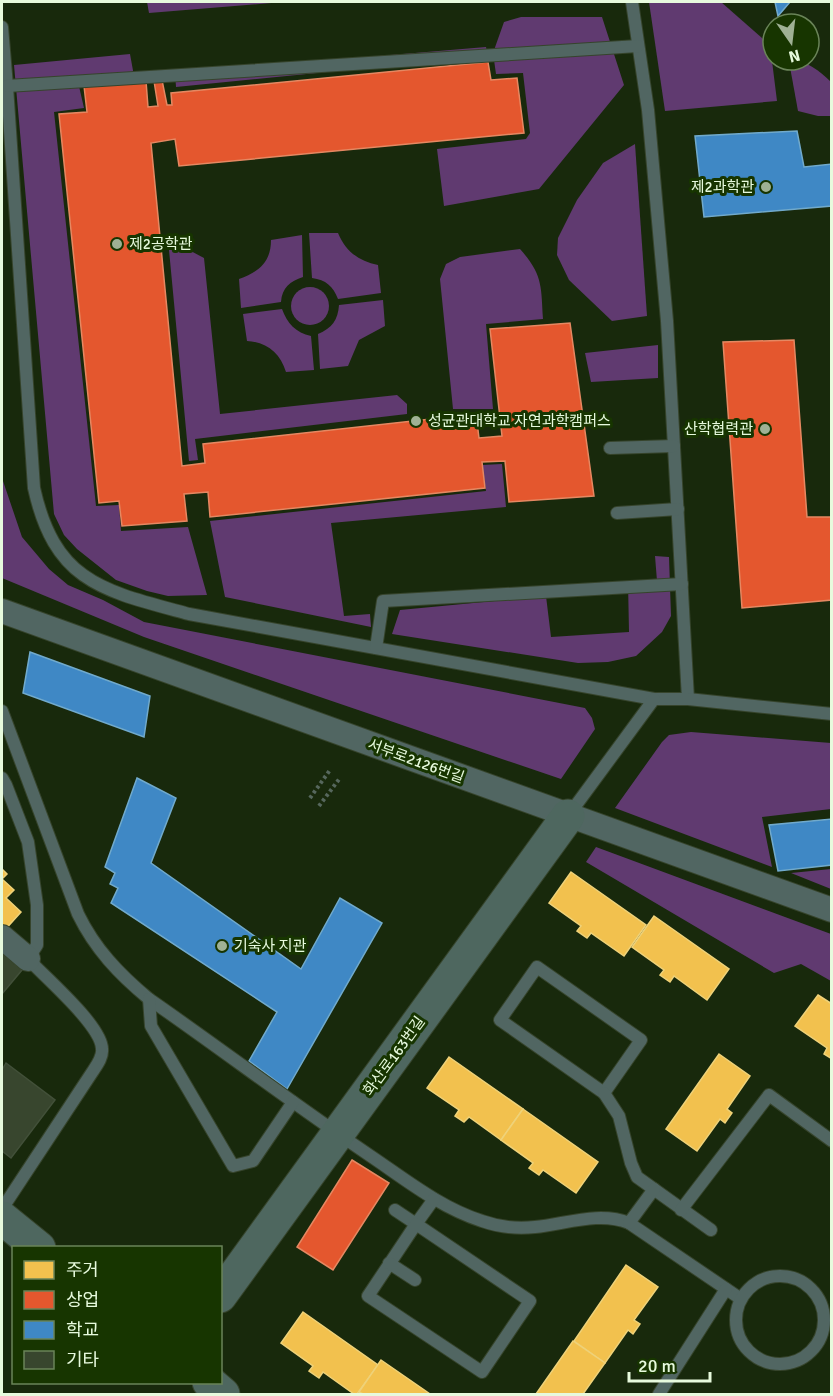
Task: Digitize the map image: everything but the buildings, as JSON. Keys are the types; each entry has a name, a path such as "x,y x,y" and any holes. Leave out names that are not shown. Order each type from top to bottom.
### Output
{"street":[{"name":"서부로2126번길","path":"2,611 831,910"},
{"name":"화산로163번길","path":"222,1293 568,816"},
{"path":"2,937 28,959"},
{"path":"2,1218 37,1246"},
{"path":"210,1384 223,1395"}],"lane":[{"path":"632,2 649,121 667,321 688,699"},
{"path":"2,27 34,488 41,517 56,549 82,576 115,593 189,614 654,699 688,699 831,714"},
{"path":"7,86 638,46"},
{"path":"610,448 674,446"},
{"path":"617,513 678,509"},
{"path":"376,648 383,601 682,584"},
{"path":"568,816 654,699"},
{"path":"2,711 87,933 120,975 149,999 338,1134 434,1199 478,1220 500,1227 537,1227 574,1220 618,1219 629,1223 741,1299"},
{"path":"2,778 28,842 37,905 37,945 28,959 92,1025 100,1038 103,1051 93,1071 2,1209"},
{"path":"604,1093 641,1040 537,967 500,1020 604,1093 619,1116 637,1177 711,1230"},
{"path":"149,999 151,1026 233,1166 253,1161 293,1102"},
{"path":"681,1210 769,1095 831,1141"},
{"path":"629,1223 654,1190"},
{"path":"395,1210 416,1224 530,1301 482,1372 368,1296 389,1263 416,1224 434,1199"},
{"path":"389,1263 415,1280"},
{"path":"774,1276 787,1276 801,1280 812,1288 820,1300 828,1329 812,1351 800,1359 787,1364 773,1364 748,1351 740,1339 736,1319 741,1299 749,1288 760,1280 774,1276"},
{"path":"658,1395 726,1288"}],"path":[{"path":"309,798 330,770"},
{"path":"319,806 340,778"}],"shaded area":[{"path":"147,2 283,2 149,13"},
{"path":"649,2 721,2 761,37 761,72 773,72 777,101 665,111"},
{"path":"521,17 602,17 624,85 539,189 444,206 437,149 526,139 530,133 523,73 496,74 493,53 504,22"},
{"path":"486,47 488,56 176,87 175,73"},
{"path":"130,54 134,76 78,82 84,108 54,112 96,506 119,505 121,531 188,527 207,595 168,596 116,580 77,549 64,535 54,514 14,65"},
{"path":"791,72 819,72 831,82 831,116 818,116 798,111"},
{"path":"635,144 647,316 612,321 569,280 557,255 558,238 577,200 603,163"},
{"path":"309,233 338,233 354,255 378,265 381,293 338,299 328,284 312,278"},
{"path":"302,235 303,277 288,286 281,302 241,308 239,279 263,265 269,254 271,240"},
{"path":"187,249 204,258 220,414 397,395 407,404 407,414 195,439 198,460 189,461 169,250"},
{"path":"520,249 537,274 543,319 486,324 493,409 453,409 440,279 446,264 460,257"},
{"path":"310,287 323,293 329,306 323,319 310,325 297,319 291,306 297,293"},
{"path":"383,300 385,326 359,340 348,366 320,369 318,334 333,323 339,305"},
{"path":"282,309 293,327 311,336 314,370 286,372 280,359 267,346 247,341 243,314"},
{"path":"658,345 658,378 591,382 585,353"},
{"path":"502,464 506,507 331,523 344,616 370,614 371,627 225,597 210,521 486,491 482,465"},
{"path":"2,481 22,537 49,569 68,585 103,600 144,622 585,708 592,718 595,729 561,779 144,637 2,578"},
{"path":"655,556 669,557 671,616 662,632 636,656 608,662 578,663 392,634 400,610 546,596 551,637 629,632 628,582 657,581"},
{"path":"691,732 831,743 831,809 762,817 772,867 615,808 669,735"},
{"path":"596,847 831,934 831,981 801,964 774,973 586,862"},
{"path":"831,869 831,889 791,873"}],"place":[{"name":"제2과학관","path":"766,187"},
{"name":"제2공학관","path":"117,244"},
{"name":"성균관대학교 자연과학캠퍼스","path":"416,421"},
{"name":"산학협력관","path":"765,429"},
{"name":"기숙사 지관","path":"222,946"}]}
